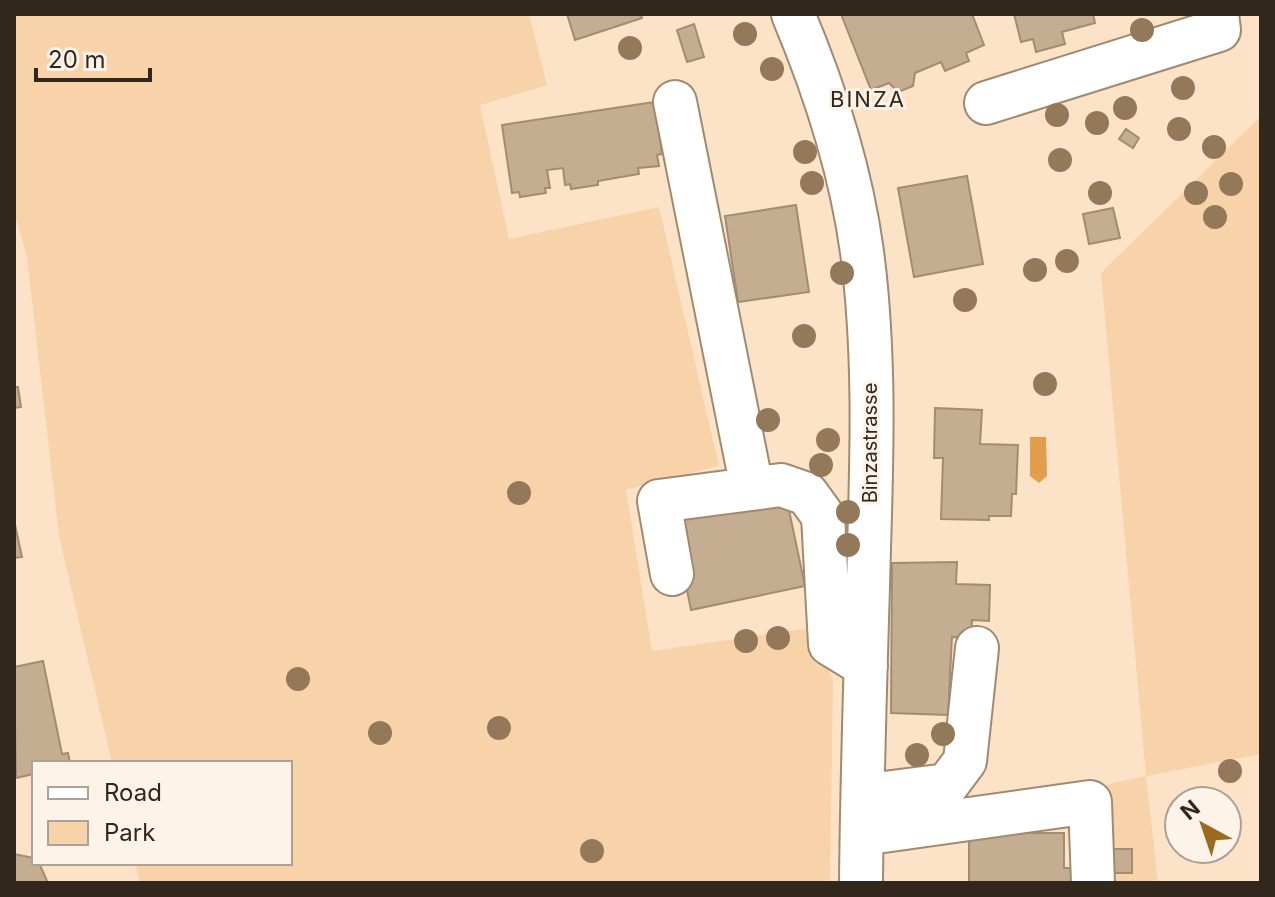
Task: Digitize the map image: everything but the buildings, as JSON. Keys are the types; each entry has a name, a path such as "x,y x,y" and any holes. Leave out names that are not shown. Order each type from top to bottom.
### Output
{"street":[{"name":"Binzastrasse","path":"786,19 825,102 848,178 862,252 870,327 871,419 861,883"},
{"path":"986,103 1218,22"},
{"path":"675,102 752,488"},
{"path":"672,574 659,501 781,485 807,494 823,516 830,644 866,666"},
{"path":"863,792 884,793 947,785 965,761 977,648"},
{"path":"862,834 1090,802 1093,883"}],"green space":[{"path":"14,14 529,14 547,85 480,105 509,239 659,207 719,466 626,490 652,651 811,628 833,680 830,883 140,883 136,865 292,865 292,761 112,761 59,536 27,257 14,211"},
{"path":"1261,116 1261,754 1146,776 1101,273"},
{"path":"1146,776 1158,883 1107,883 1096,787"}],"shaded area":[{"path":"1030,437 1046,437 1047,476 1039,483 1030,476"}],"district":[{"name":"BINZA","path":"868,99"}]}
